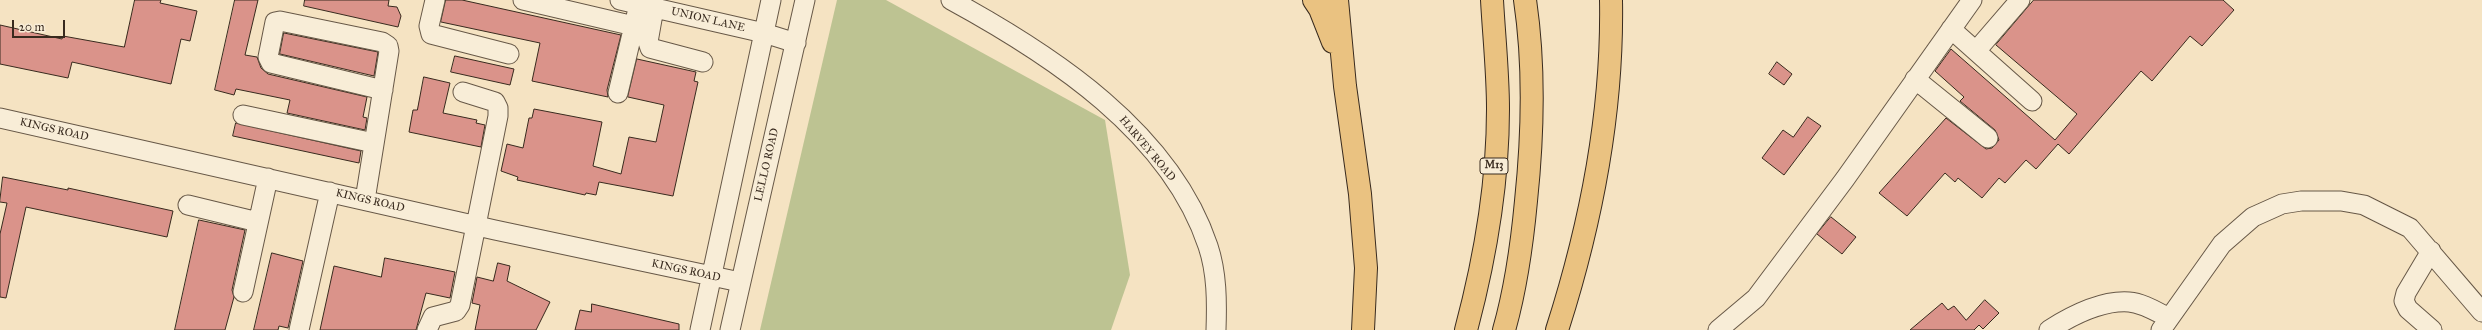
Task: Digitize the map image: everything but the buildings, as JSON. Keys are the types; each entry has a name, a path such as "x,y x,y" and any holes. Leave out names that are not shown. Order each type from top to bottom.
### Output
{"highway":[{"path":"1314,0 1320,9 1332,38 1344,86"},
{"path":"1337,0 1344,86 1358,179 1366,268 1363,330"},
{"name":"M13","path":"1466,330 1487,238 1496,147 1498,110 1492,0"},
{"path":"1504,330 1509,312 1523,235 1532,145 1531,59 1525,0"},
{"path":"1557,330 1590,208 1598,167 1609,78 1611,0"}],"street":[{"path":"435,0 429,26 431,34 509,54"},
{"path":"523,0 634,26"},
{"name":"UNION LANE","path":"620,0 764,33 796,43"},
{"path":"700,330 771,0"},
{"name":"LELLO ROAD","path":"730,330 805,0"},
{"name":"HARVEY ROAD","path":"951,0 992,22 1091,90 1131,127 1168,171 1186,198 1208,246 1217,300 1216,330"},
{"path":"1718,330 1756,298 1845,179 1972,0"},
{"path":"1976,51 2020,0"},
{"path":"618,93 634,26 647,6"},
{"path":"647,6 648,42 650,48 702,62"},
{"path":"365,200 383,90 389,51 386,44 276,21 268,57 271,63 383,90"},
{"path":"1951,29 2032,101"},
{"path":"1915,79 1988,138"},
{"path":"427,330 433,317 458,308 477,226 498,108 495,102 463,92"},
{"path":"243,116 374,143"},
{"name":"KINGS ROAD","path":"0,118 477,226 740,282"},
{"path":"243,292 268,178"},
{"path":"299,330 330,192"},
{"path":"2049,330 2090,309 2122,302 2144,306 2165,324 2222,244 2254,217 2282,204 2302,201 2341,201 2364,205 2410,228 2482,312"},
{"path":"188,205 258,222"},
{"path":"2431,251 2406,293 2404,301 2408,309 2432,330"}],"green space":[{"path":"837,0 886,0 1105,120 1130,275 1111,330 760,330"}]}
